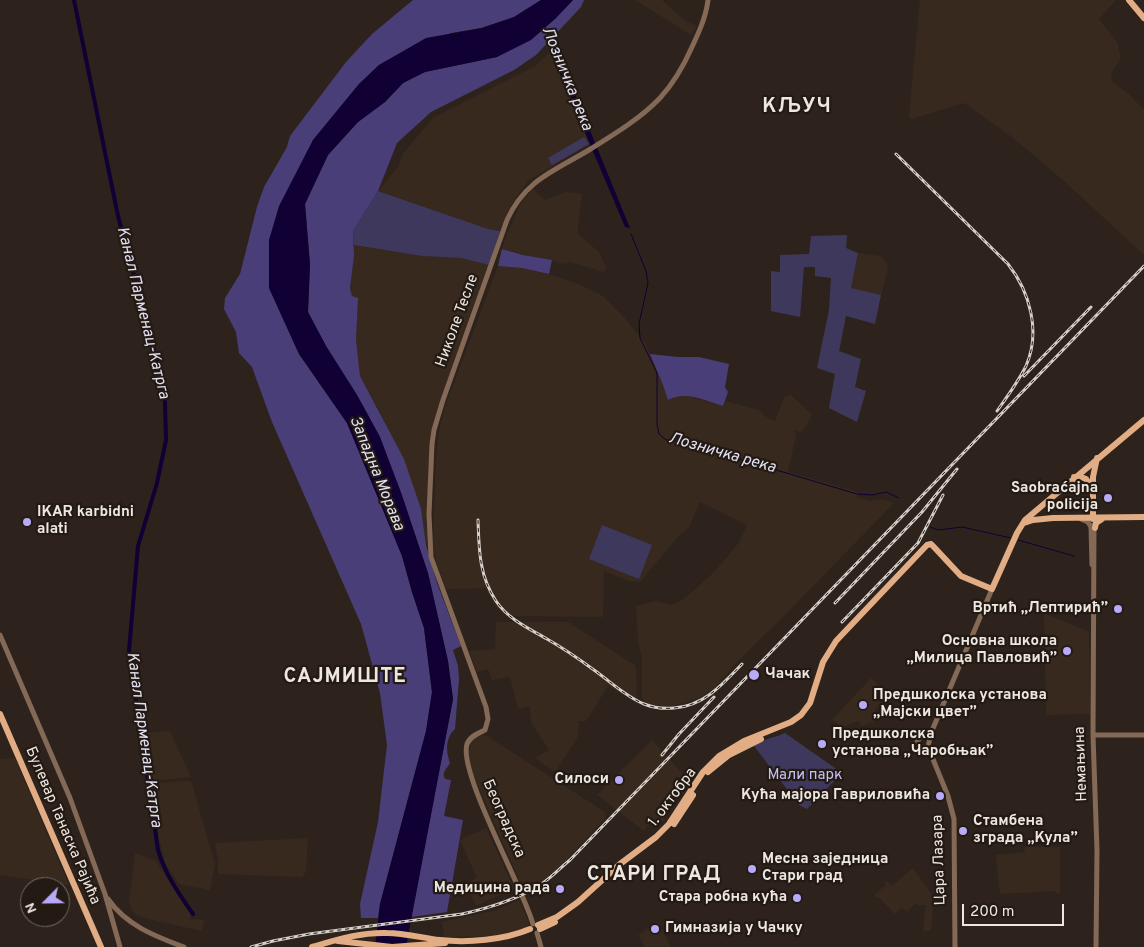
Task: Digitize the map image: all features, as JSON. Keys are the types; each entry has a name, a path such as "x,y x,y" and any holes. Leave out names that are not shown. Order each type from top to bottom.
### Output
{"main road":[{"path":"1130,0 1144,18"},
{"path":"992,589 1014,539 1025,520 1144,420"},
{"name":"Немањина","path":"1093,519 1093,471 1098,458"},
{"path":"1074,478 1081,477 1086,479 1092,491"},
{"path":"1051,500 1044,512 1048,517 1053,518"},
{"path":"1093,507 1096,513 1105,518"},
{"path":"1083,519 1088,516 1093,507"},
{"path":"1021,525 1033,520 1053,518 1144,517"},
{"path":"1094,528 1098,522 1105,518"},
{"name":"1. октобра","path":"441,942 495,939 520,934 535,929 578,902 620,864 656,837 669,824 703,772 719,756 744,741 784,727 804,716 811,708 826,667 844,638 933,546 961,576 992,589"},
{"name":"Булевар Танаска Рајића","path":"0,714 102,947"},
{"path":"347,940 357,935 386,933 441,942"},
{"path":"312,947 347,940 392,947 441,942"}],"street":[{"name":"Николе Тесле","path":"485,730 488,719 486,707 430,557 431,459 434,430 443,400 511,211 522,194 534,182 640,116 660,99 687,58 705,15 708,0"},
{"name":"Немањина","path":"1083,519 1091,527 1091,558 1094,580"},
{"name":"Немањина","path":"1093,519 1093,735 1097,838 1096,947"},
{"path":"929,744 931,733 992,589"},
{"path":"0,635 70,798 105,894 120,947"},
{"name":"Београдска","path":"485,730 471,738 467,744 470,773 523,896 535,929"},
{"path":"929,744 924,737 931,733"},
{"path":"1093,735 1144,735"},
{"name":"Цара Лазара","path":"924,737 919,739 917,744 922,749 929,744 948,796 954,819 955,947"},
{"path":"105,894 122,916 145,931 184,947"},
{"path":"113,921 116,916 122,916"},
{"path":"535,929 541,947"}],"shaded area":[{"path":"413,0 541,0 514,17 481,28 451,33 399,54 379,65 359,84 313,140 269,240 269,288 299,354 347,423 402,556 424,628 432,692 426,731 380,904 378,918 361,918 360,904 378,822 387,745 380,693 361,624 272,422 252,367 239,353 236,332 224,309 225,298 240,274 264,187 287,147 290,136 346,62 372,34"},
{"path":"573,0 584,0 581,7 536,55 514,70 431,112 397,143 378,191 353,231 354,255 350,288 352,296 358,298 356,340 360,376 404,459 421,509 426,545 437,583 461,646 453,650 458,666 459,679 455,729 449,736 447,745 450,763 444,774 445,779 451,780 444,816 463,820 447,912 411,917 453,699 448,661 428,573 380,437 308,312 310,265 305,204 328,155 358,122 385,102 403,83 425,72 497,57 555,19"},
{"path":"635,0 662,0 684,20 697,26 691,35"},
{"path":"920,0 1116,0 1099,19 1117,42 1121,58 1112,72 1111,81 1129,94 1144,110 1144,255 1064,181 1012,137 964,103 911,119 909,116"},
{"path":"550,52 590,144 529,180 512,203 500,231 488,229 378,191 398,167 402,155 433,118 535,66"},
{"path":"533,189 545,200 565,192 582,194 578,234 599,252 606,267 604,272 570,262 566,264 502,249 521,203"},
{"path":"354,245 422,256 461,258 489,265 432,432 427,515 428,539 426,545 421,509 380,412 360,376 356,340 358,299 352,296 350,288"},
{"path":"502,249 552,260 549,274 522,268 498,266"},
{"path":"858,253 880,256 886,262 888,268 881,295 851,288"},
{"path":"498,266 522,268 555,276 579,284 603,296 624,317 645,343 668,400 675,396 684,395 723,406 725,401 759,410 766,417 775,421 785,396 791,395 812,415 802,432 794,430 796,435 788,472 858,492 857,497 873,502 873,500 884,500 894,503 738,661 714,689 699,698 669,707 650,704 642,700 642,658 638,641 636,606 655,601 672,605 684,599 714,572 738,544 747,525 700,502 689,527 677,538 640,582 628,581 604,571 603,617 506,616 494,604 486,588 446,589 437,564 433,545 439,431 446,404"},
{"path":"650,354 699,357 729,364 725,387 728,392 723,406 688,396 675,397 668,400"},
{"name":"Основна школа „Милица Павловић”","path":"1044,613 1089,632 1090,714 1046,715"},
{"path":"496,622 568,622 636,666 637,703 608,686 586,721 579,721 578,737 555,772 535,758 549,750 531,722 530,706 518,709 510,677 492,680 488,669 477,672 469,651 495,649"},
{"name":"Предшколска установа „Мајски цвет”","path":"871,678 889,695 875,710 879,719 862,726 859,721 842,727 832,720"},
{"path":"170,731 191,777 149,781 143,733"},
{"path":"483,735 605,812 605,819 560,867 541,882 524,891 473,774 469,756 470,743 473,739"},
{"path":"652,740 692,784 675,801 663,821 652,821 644,831 597,795"},
{"path":"15,758 66,877 20,878 0,875 0,759"},
{"path":"191,781 215,865 210,890 179,884 165,863 159,838 150,783"},
{"path":"486,828 514,888 476,906 465,883 477,878 460,840"},
{"path":"308,838 306,872 302,877 218,874 215,843"},
{"path":"1024,847 1060,847 1060,893 1055,891 1000,894 996,855 1025,852"},
{"path":"135,853 156,861 191,914 190,919 204,920 202,931 143,918 134,913 129,903"},
{"path":"913,868 934,897 931,931 923,931 926,905 915,903 907,912 902,908 895,914 874,895 886,885 884,883 886,881 892,886"},
{"path":"519,900 529,923 526,928 500,936 444,937 442,922 497,910"},
{"name":"Гимназија у Чачку","path":"658,922 671,947 645,947 638,935"}],"green space":[{"path":"584,137 589,144 552,165 548,158"},
{"path":"378,191 488,229 500,231 489,265 461,258 422,256 354,245 353,231"},
{"path":"847,235 846,248 858,253 851,288 881,295 875,324 846,316 839,351 861,359 855,387 866,391 857,422 829,408 835,374 817,368 829,310 831,278 815,276 815,267 804,267 800,317 771,311 771,271 780,272 780,255 809,254 811,236"},
{"path":"602,525 652,545 639,579 589,559"},
{"name":"Мали парк","path":"785,733 842,773 807,809 799,805 754,746"}],"water":[{"name":"Западна Морава","path":"541,0 573,0 531,40 497,57 425,72 403,83 385,102 358,122 328,155 305,204 310,265 308,312 380,437 402,495 428,573 448,661 453,699 406,947 375,947 380,904 426,731 432,692 424,628 402,556 347,423 299,354 269,288 269,240 279,206 313,140 359,84 379,65 426,38 482,28 514,17"},
{"path":"557,50 630,228 625,227 551,52"}],"waterway":[{"name":"Канал Парменац-Катрга","path":"74,0 118,216 158,365 165,402 166,440 157,483 138,546 129,651 158,850 168,876 193,914"},
{"name":"Лозничка река","path":"545,27 555,51"},
{"name":"Лозничка река","path":"631,234 646,271 648,283 639,324 640,338 657,373 657,424 659,434 666,440 672,439 857,494 872,495 886,492 899,498"},
{"name":"Лозничка река","path":"930,527 938,530 962,527 1011,538"},
{"name":"Лозничка река","path":"1018,540 1074,556"}],"railway":[{"path":"896,154 1008,264 1022,287 1031,313 1033,340 1026,366 997,411"},
{"path":"251,947 309,934 462,914 512,899 544,882 570,860 1144,266"},
{"path":"1024,376 1091,307"},
{"path":"835,603 922,512 957,469"},
{"path":"842,622 918,543 943,495"},
{"path":"478,520 481,562 486,582 490,592 506,613 519,623 571,654 637,701 663,708 674,708 695,703 712,693 742,664"},
{"path":"662,755 714,697"}],"place":[{"name":"Saobraćajna policija","path":"1108,498"},
{"name":"IKAR karbidni alati","path":"27,522"},
{"name":"Вртић „Лептирић”","path":"1118,609"},
{"name":"Основна школа „Милица Павловић”","path":"1067,651"},
{"name":"Чачак","path":"754,675"},
{"name":"Предшколска установа „Мајски цвет”","path":"863,705"},
{"name":"Предшколска установа „Чаробњак”","path":"822,744"},
{"name":"Силоси","path":"619,780"},
{"name":"Кућа мајора Гавриловића","path":"940,796"},
{"name":"Стамбена зграда „Кула”","path":"963,831"},
{"name":"Месна заједница Стари град","path":"752,869"},
{"name":"Медицина рада","path":"560,889"},
{"name":"Стара робна кућа","path":"797,898"},
{"name":"Гимназија у Чачку","path":"655,929"}],"district":[{"name":"КЉУЧ","path":"797,108"},
{"name":"САЈМИШТЕ","path":"345,678"},
{"name":"СТАРИ ГРАД","path":"654,876"}]}
